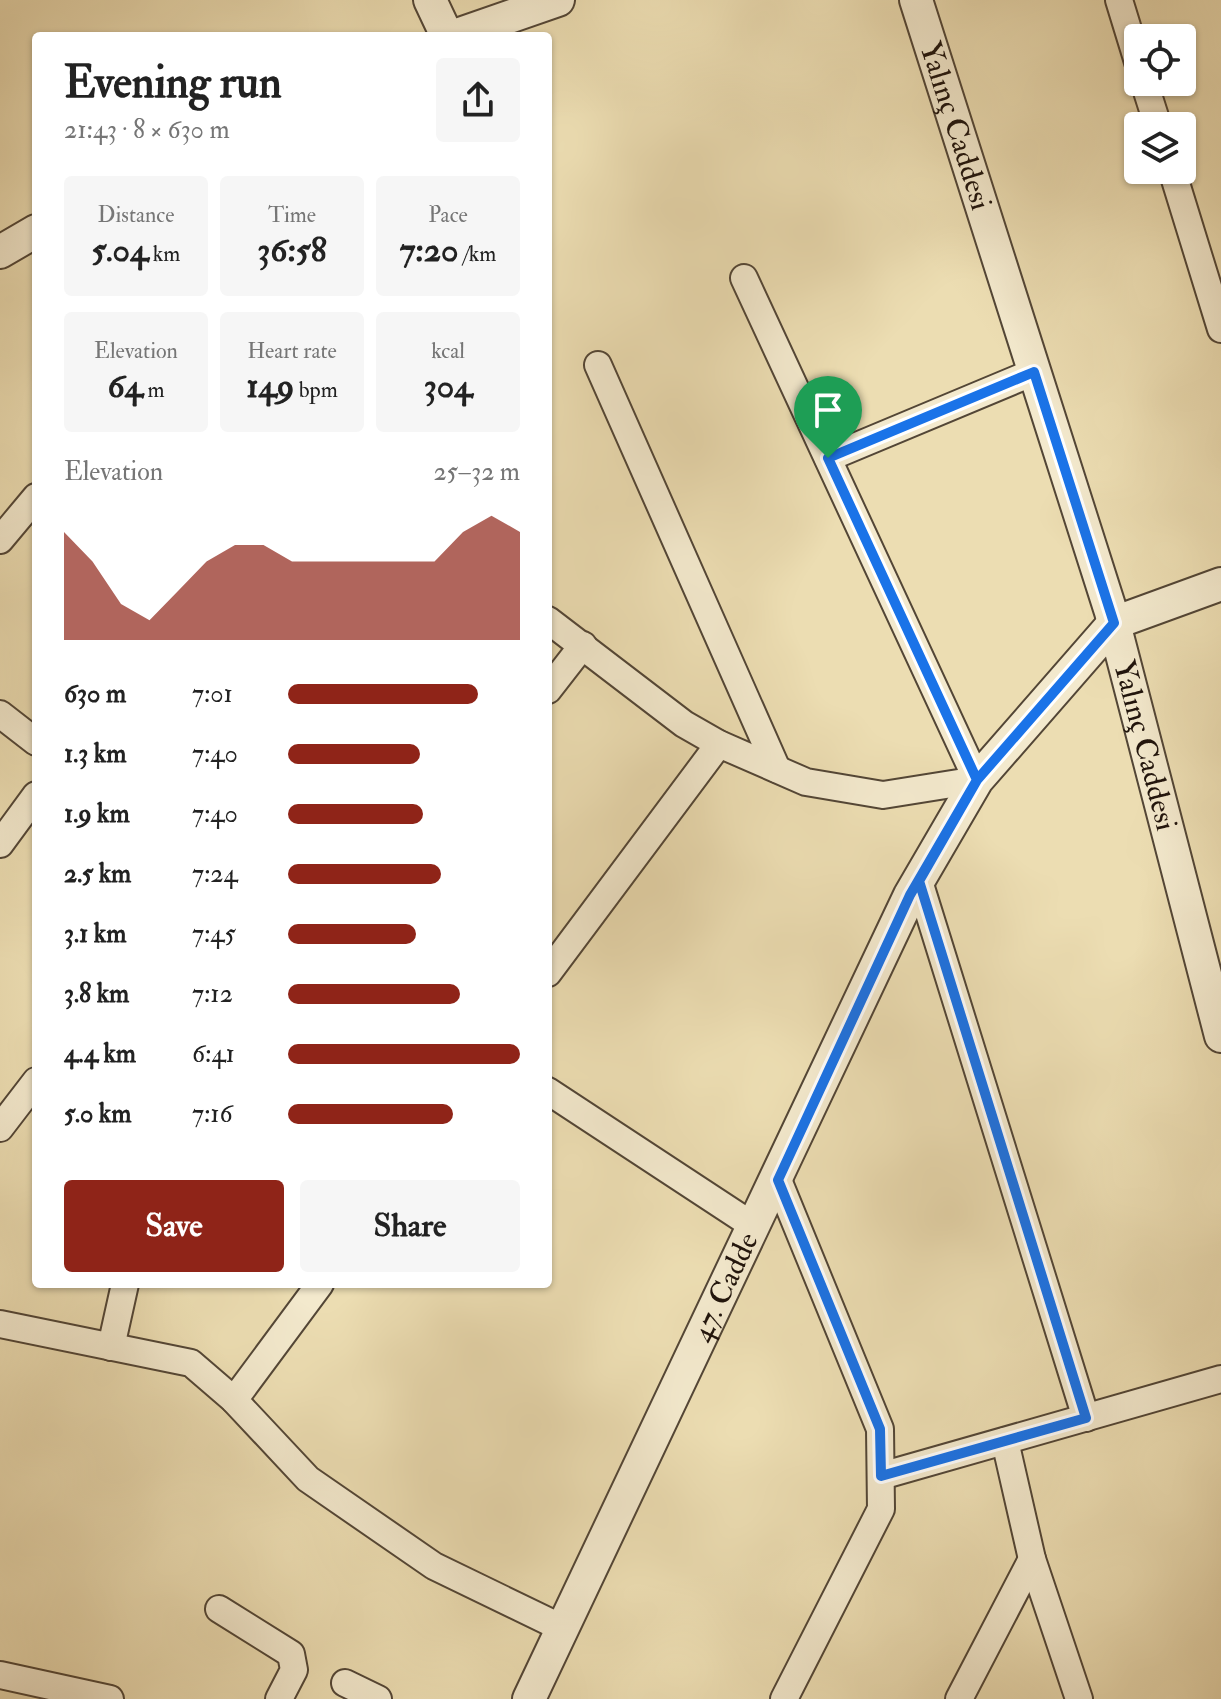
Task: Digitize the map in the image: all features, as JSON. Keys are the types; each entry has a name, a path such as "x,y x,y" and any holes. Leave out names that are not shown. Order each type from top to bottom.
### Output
{"street":[{"path":"430,0 445,32"},
{"path":"466,32 558,0"},
{"name":"Yalınç Caddesi","path":"916,0 1114,623 1221,1036"},
{"path":"1119,0 1126,24"},
{"path":"1176,184 1221,329"},
{"path":"0,252 32,233"},
{"path":"552,623 684,724 719,744 806,782 883,795 977,780 744,278"},
{"path":"598,365 777,769"},
{"path":"828,458 1034,372"},
{"path":"0,540 32,502"},
{"name":"47. Cadde","path":"529,1699 919,881 977,780 1114,623 1221,584"},
{"path":"552,685 583,645"},
{"path":"0,714 32,739"},
{"path":"552,968 719,744"},
{"path":"0,844 32,800"},
{"path":"919,881 1086,1418"},
{"path":"0,1128 32,1086"},
{"path":"552,1094 755,1227"},
{"path":"778,1180 880,1429 881,1476 881,1509 784,1699"},
{"path":"111,1347 124,1288"},
{"path":"234,1400 317,1288"},
{"path":"0,1324 191,1363 234,1400 308,1479 434,1566 562,1628"},
{"path":"881,1476 1221,1379"},
{"path":"1005,1441 1032,1559 1079,1699"},
{"path":"959,1699 1032,1559"},
{"path":"219,1609 291,1654 294,1670 279,1699"},
{"path":"0,1675 110,1699"},
{"path":"345,1683 378,1699"}],"route":[{"path":"828,458 977,780 910,895 778,1180 880,1429 881,1476 1086,1418 919,881 977,780 1114,623 1034,372 828,458"}]}
